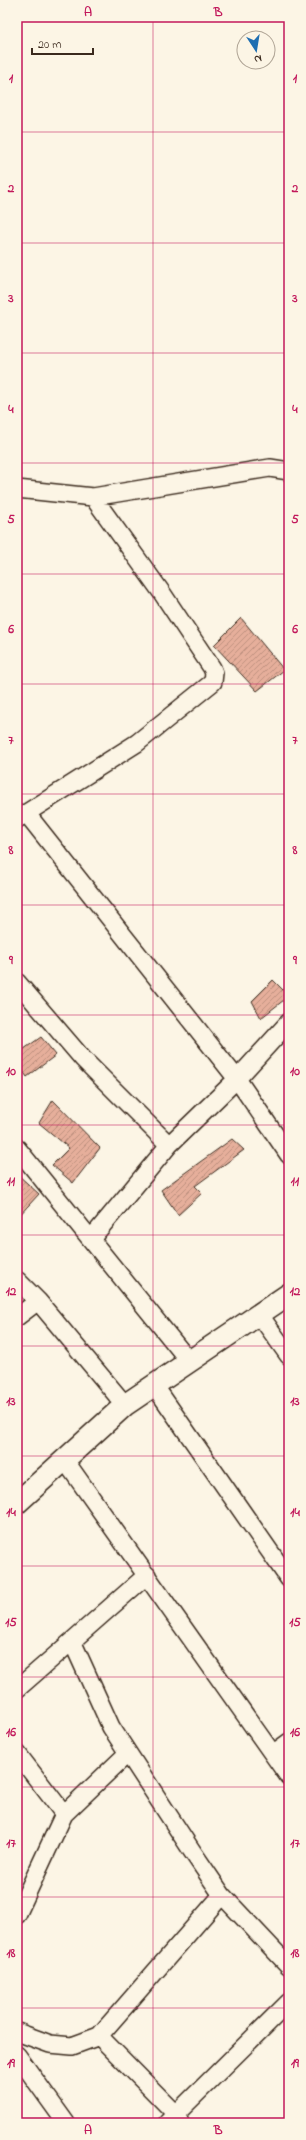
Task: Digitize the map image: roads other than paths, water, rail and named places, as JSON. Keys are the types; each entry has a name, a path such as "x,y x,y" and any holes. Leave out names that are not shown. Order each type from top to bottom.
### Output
{"street":[{"path":"17,489 93,497 270,468 289,471"},
{"path":"93,497 162,592 212,668 215,678 213,682 137,743 22,816 237,1079 289,1155"},
{"path":"17,982 83,1059 169,1145"},
{"path":"91,1239 169,1145 237,1079 289,1022"},
{"path":"17,1148 189,1361"},
{"path":"17,1280 38,1301 125,1405"},
{"path":"17,1503 125,1405 289,1294"},
{"path":"17,1318 38,1301"},
{"path":"259,1314 289,1356"},
{"path":"154,1385 289,1579"},
{"path":"64,1459 274,1753 289,1777"},
{"path":"17,1689 147,1575"},
{"path":"72,1640 111,1727 222,1895 289,1966"},
{"path":"274,1753 289,1742"},
{"path":"17,1753 64,1814"},
{"path":"17,1915 64,1814 128,1753"},
{"path":"17,2032 50,2044 72,2046 99,2036 222,1895"},
{"path":"99,2036 174,2120 289,2002"},
{"path":"17,2055 66,2123"}]}
